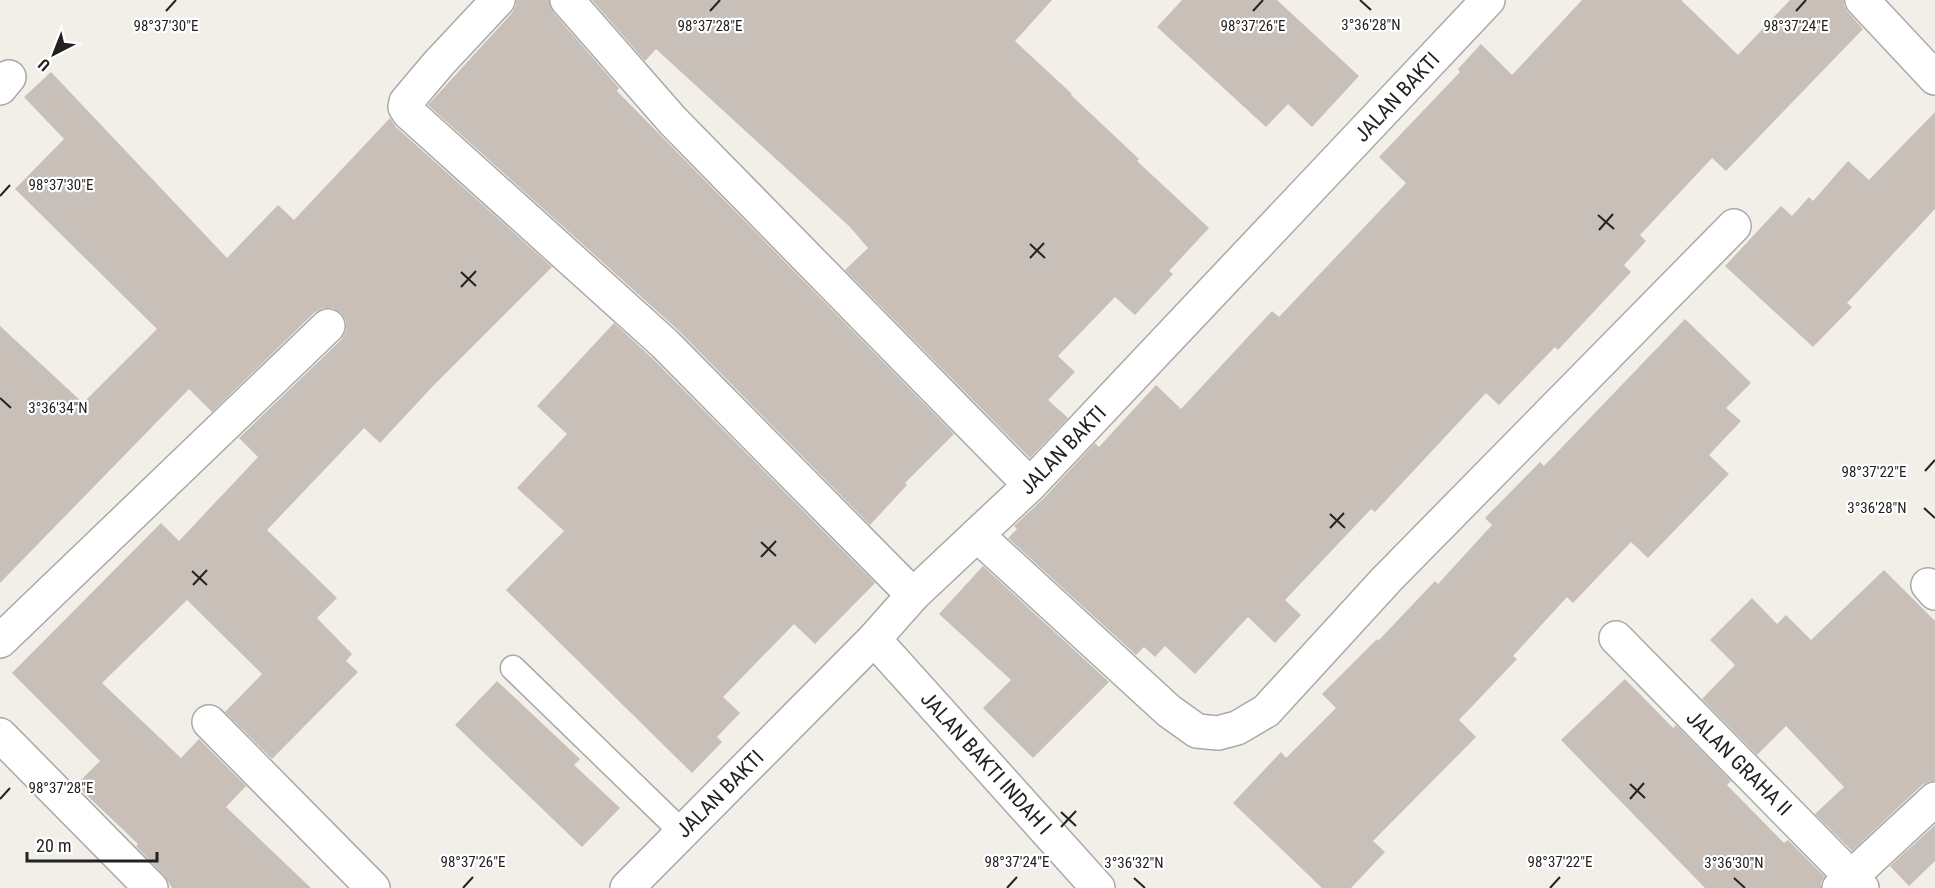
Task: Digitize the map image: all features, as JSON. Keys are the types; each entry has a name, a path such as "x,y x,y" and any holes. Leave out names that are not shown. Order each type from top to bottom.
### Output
{"street":[{"path":"498,0 439,63 406,102 405,107 665,344 913,595"},
{"path":"567,0 673,121 1030,485"},
{"name":"JALAN BAKTI","path":"627,888 874,639 913,595 1030,485 1488,0"},
{"path":"1862,0 1935,78"},
{"path":"977,535 1169,711 1197,731 1218,734 1237,728 1266,711 1387,579 1734,226"},
{"path":"0,641 328,326"},
{"name":"JALAN GRAHA II","path":"1616,638 1851,884"},
{"name":"JALAN BAKTI INDAH I","path":"874,639 1098,888"},
{"path":"208,722 373,888"},
{"path":"8,752 151,888"},
{"path":"1851,884 1935,799"}],"lane":[{"path":"513,668 682,832"}],"building":[{"path":"516,0 549,0 553,12 619,88 617,91 954,434 905,483 907,485 870,525 678,330 428,105 512,13"},
{"path":"592,0 1052,0 1015,41 1209,228 1169,271 1173,274 1135,315 1115,297 1058,356 1075,372 1048,400 1068,418 1030,458 845,270 868,248 850,227 656,49 645,61"},
{"path":"1182,0 1277,0 1359,76 1312,127 1288,104 1266,127 1157,27"},
{"path":"1582,0 1681,0 1738,55 1790,0 1844,0 1848,12 1863,29 1726,171 1712,158 1640,235 1646,241 1624,265 1631,272 1558,350 1555,347 1499,405 1486,393 1375,512 1371,509 1285,600 1301,615 1275,643 1248,617 1195,674 1165,646 1155,657 1144,647 1136,655 1008,538 1017,529 1014,526 1044,498 1095,443 1099,447 1156,385 1181,409 1272,311 1279,317 1406,183 1379,157 1460,72 1458,69 1481,44 1512,75"},
{"path":"51,72 227,258 278,205 294,220 390,118 396,127 552,267 433,386 380,443 364,428 267,530 337,598 317,618 352,654 346,661 358,672 272,759 225,712 262,674 187,600 102,683 181,758 199,739 246,786 226,807 311,888 172,888 164,875 136,846 138,844 76,785 100,761 12,673 161,523 179,541 258,457 239,438 341,340 346,331 346,321 341,313 333,308 323,308 315,312 212,412 189,389 0,583 0,326 83,403 157,329 15,189 64,139 24,97"},
{"path":"1935,112 1935,209 1847,303 1852,307 1813,347 1725,266 1781,206 1792,216 1809,197 1813,201 1848,161 1869,180"},
{"path":"1685,319 1751,383 1726,408 1741,421 1709,455 1729,474 1648,558 1631,542 1573,603 1567,597 1513,656 1517,659 1459,720 1476,737 1373,841 1385,852 1351,888 1322,888 1233,803 1281,752 1286,758 1336,708 1322,694 1377,639 1378,641 1435,581 1438,584 1492,525 1485,518 1540,462 1544,466"},
{"path":"614,323 652,358 875,583 815,644 794,624 723,697 740,713 717,737 722,742 692,773 506,590 564,531 517,488 567,434 537,406"},
{"path":"983,566 1109,682 1033,758 983,708 1011,680 939,614"},
{"path":"1884,570 1935,621 1935,781 1922,785 1852,851 1815,814 1844,787 1786,726 1757,755 1702,699 1735,665 1710,640 1752,598 1777,624 1786,615 1811,640"},
{"path":"1625,679 1673,728 1676,725 1731,781 1727,785 1784,843 1788,840 1825,877 1821,882 1821,888 1705,888 1561,740"},
{"path":"497,681 580,759 574,765 620,808 582,847 455,725"},
{"path":"1935,825 1935,861 1909,886 1890,866"}]}
